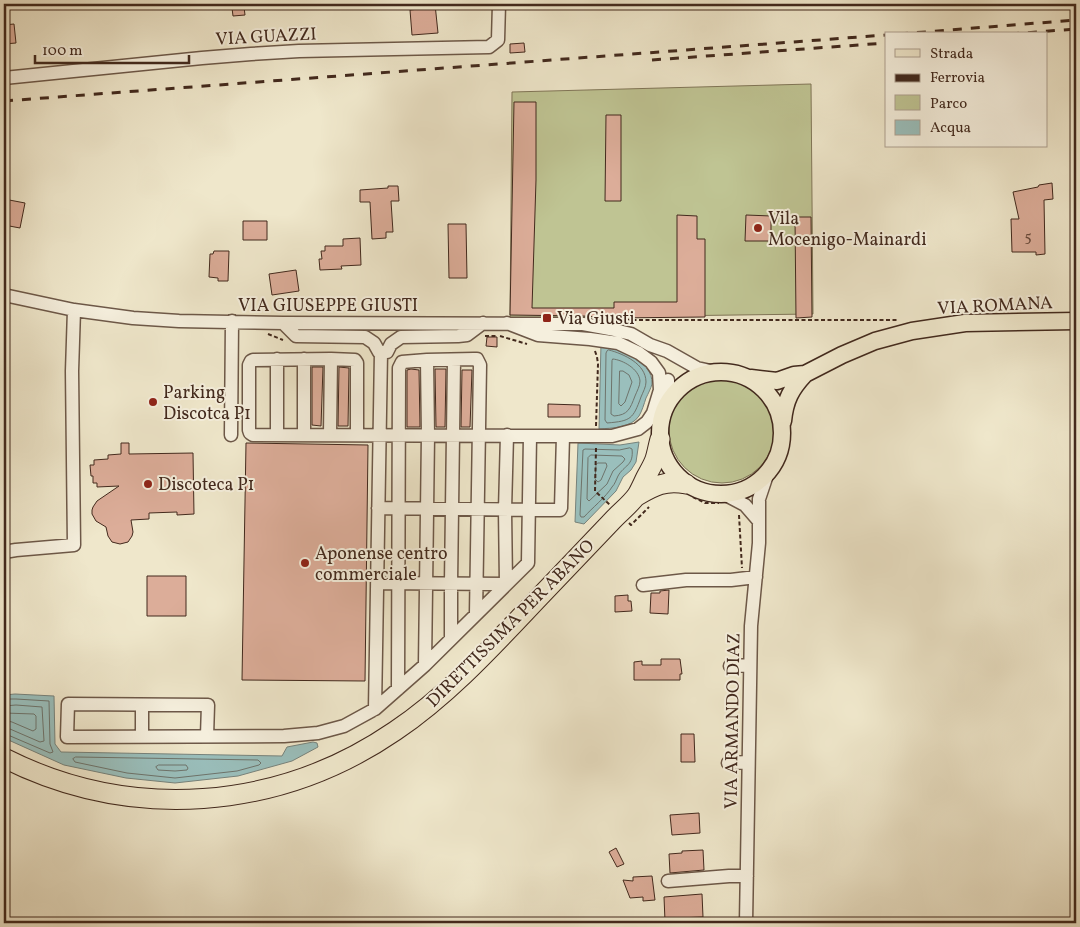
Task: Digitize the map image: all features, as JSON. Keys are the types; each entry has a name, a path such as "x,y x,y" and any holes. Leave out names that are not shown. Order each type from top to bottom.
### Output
{"highway":[{"name":"DIRETTISSIMA PER ABANO","path":"644,500 655,460 662,422"},
{"name":"DIRETTISSIMA PER ABANO","path":"4,758 37,773 72,785 100,792 157,800 194,800 262,791 325,770 369,748 396,731 454,683 644,500 654,486 667,482 688,490"}],"main road":[{"name":"VIA ROMANA","path":"746,377 777,381 794,375 805,374 875,341 912,331 965,323 1076,321"},
{"path":"715,372 726,372 746,377 764,388 776,405 782,426 782,444 777,460 767,475 755,485 724,499 688,490 672,472 664,456 662,422 678,389 695,377 715,372"},
{"name":"VIA ROMANA","path":"782,426 788,394 805,374"}],"street":[{"name":"VIA GUAZZI","path":"4,78 280,52 484,48 493,45 498,40 499,4"},
{"name":"VIA GIUSEPPE GIUSTI","path":"4,295 74,310 133,318 179,321 583,324 610,328 631,334 697,368 715,372"},
{"path":"4,552 74,545 72,371 74,310"},
{"path":"230,435 232,322"},
{"path":"283,322 296,336 366,337 374,343 379,352 387,352 391,344 402,337 458,336 467,334 483,323"},
{"path":"507,323 538,335 618,343 639,353 651,362 659,373 660,390 653,413 647,422 638,429 612,436"},
{"name":"VIA GIUSEPPE GIUSTI","path":"650,345 667,370 668,387 662,422"},
{"path":"375,709 381,352"},
{"path":"358,435 357,363 355,360 277,359 253,360 250,362 248,430 253,435 625,437 638,434 662,422"},
{"path":"277,359 277,434"},
{"path":"304,359 304,434"},
{"path":"330,434 331,359"},
{"path":"398,689 399,368 402,362 477,359 480,365 476,614"},
{"path":"425,665 427,360"},
{"path":"451,638 454,360"},
{"path":"506,584 507,436"},
{"path":"207,736 208,705 68,704 66,737 284,736 318,733 344,726 375,709 425,665 528,563 530,436"},
{"path":"378,508 560,510 563,436"},
{"name":"VIA ARMANDO DIAZ","path":"746,923 751,626 759,543 759,499 767,475"},
{"path":"724,499 745,505 758,520"},
{"path":"643,584 756,577"},
{"path":"377,583 506,584"},
{"path":"730,666 750,665"},
{"path":"142,705 142,736"},
{"path":"728,763 748,762"},
{"path":"668,881 747,876"}],"path":[{"path":"621,320 906,320"},
{"path":"595,351 598,364 596,432"},
{"path":"596,447 595,490 606,501"},
{"path":"688,490 705,503 724,499"},
{"path":"631,525 644,500"},
{"path":"739,513 743,578"}],"green space":[{"path":"811,84 813,314 510,318 512,92"},
{"path":"722,377 742,381 759,393 771,410 775,430 771,450 759,467 742,479 722,483 702,479 685,467 673,450 669,430 673,410 685,393 702,381"}],"water":[{"path":"601,343 634,356 647,368 651,376 652,384 639,416 636,420 621,427 599,429"},
{"path":"639,442 636,462 623,477 616,491 584,524 575,522 578,443 620,445"},
{"path":"4,695 54,696 55,744 61,752 282,756 287,747 313,742 317,743 318,747 292,761 238,776 175,783 126,778 64,765 4,738"}],"building":[{"path":"419,4 435,4 438,33 412,35 410,10 419,9"},
{"path":"244,7 245,15 233,16 232,8"},
{"path":"14,24 16,43 4,44 4,25"},
{"path":"524,43 525,52 510,53 510,44"},
{"path":"514,102 536,102 536,180 532,308 614,308 614,302 677,302 677,215 697,216 697,239 705,239 705,317 614,318 510,315"},
{"path":"606,115 621,115 621,201 605,201"},
{"path":"1052,183 1053,199 1044,200 1045,254 1036,255 1036,252 1012,252 1011,219 1019,219 1013,192"},
{"path":"388,186 398,186 399,201 391,201 393,232 386,232 386,238 372,239 370,202 360,202 360,190 388,188"},
{"path":"4,199 25,203 20,228 4,225"},
{"name":"Vila Mocenigo-Mainardi","path":"746,215 771,216 771,241 745,241"},
{"path":"795,217 811,217 812,317 796,318"},
{"path":"243,221 267,221 267,240 243,240"},
{"path":"448,224 466,224 467,278 449,278"},
{"path":"360,238 361,265 341,266 342,269 320,270 319,259 322,259 321,251 325,251 325,246 343,246 343,239"},
{"path":"214,251 229,251 228,281 218,281 218,278 209,277 210,254 213,254"},
{"path":"296,270 299,291 272,295 269,274"},
{"path":"487,337 497,337 497,347 486,346"},
{"path":"312,367 323,367 321,426 312,425"},
{"path":"339,367 349,368 348,426 338,426"},
{"path":"435,369 446,369 445,427 436,427"},
{"path":"407,370 419,370 420,427 407,427"},
{"path":"462,370 472,370 470,427 461,427"},
{"path":"548,404 580,405 580,417 548,417"},
{"path":"121,443 129,443 129,454 193,453 194,514 177,515 177,512 149,513 149,519 131,520 133,532 128,542 120,544 112,542 106,527 96,521 92,510 97,501 119,486 97,487 97,483 93,483 90,465 94,465 94,460 108,459 108,455 121,454"},
{"name":"Aponense centro commerciale","path":"246,443 368,445 365,681 242,680"},
{"path":"147,576 186,576 186,616 147,616"},
{"path":"669,590 668,614 650,613 651,593"},
{"path":"628,595 632,611 615,612 615,596"},
{"path":"661,659 680,659 682,674 680,674 680,680 634,680 634,662 642,661 642,665 661,665"},
{"path":"681,734 694,734 695,762 681,762"},
{"path":"699,813 700,833 672,835 670,815"},
{"path":"616,848 624,864 617,867 609,852"},
{"path":"703,850 704,870 670,873 669,854"},
{"path":"652,876 655,900 643,901 643,897 630,898 623,880 633,881 633,877"},
{"path":"702,894 703,917 676,918 677,920 665,921 664,897"}],"railway":[{"path":"924,32 1076,20"},
{"path":"1036,32 1076,29"},
{"path":"4,101 885,35"},
{"path":"652,60 885,43"}],"place":[{"name":"Vila Mocenigo-Mainardi","path":"758,228"},
{"name":"Via Giusti","path":"547,318"},
{"name":"Parking Discotca P1","path":"153,402"},
{"name":"Discoteca P1","path":"148,484"},
{"name":"Aponense centro commerciale","path":"305,563"}]}
